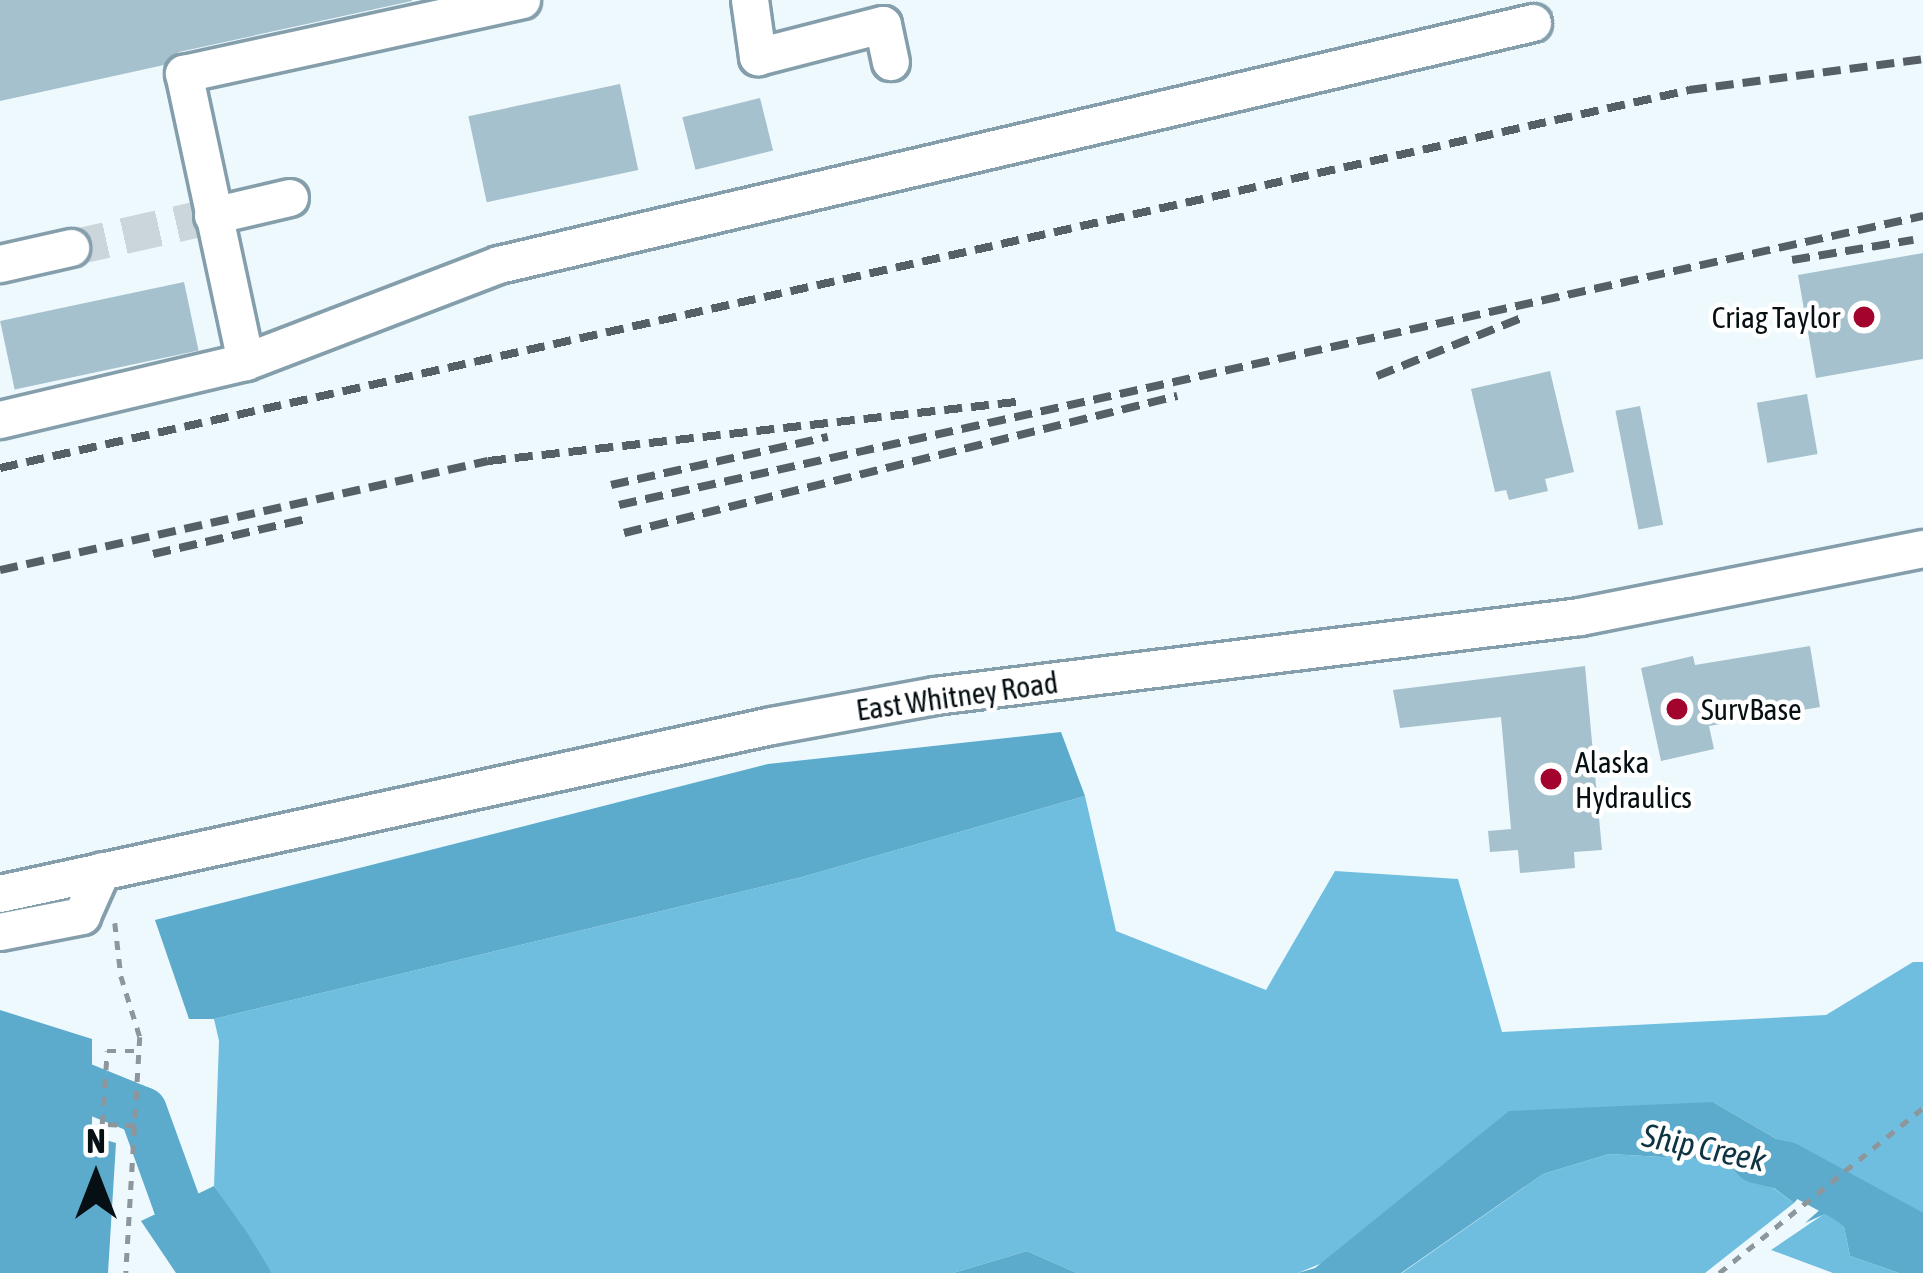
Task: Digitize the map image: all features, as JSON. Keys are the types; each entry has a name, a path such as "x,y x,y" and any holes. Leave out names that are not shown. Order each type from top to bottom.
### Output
{"street":[{"path":"246,362 184,74 522,0"},
{"path":"750,0 758,57 883,25 891,62"},
{"path":"0,420 246,362 499,265 1533,23"},
{"path":"213,216 290,198"},
{"path":"0,264 71,248"},
{"name":"East Whitney Road","path":"0,893 772,726 935,697 1580,616 1923,549"},
{"path":"0,932 82,916 106,871"}],"path":[{"path":"106,871 121,976 140,1037 126,1273"},
{"path":"135,1126 102,1124 106,1051 140,1051"},
{"path":"1719,1273 1923,1108"}],"shaded area":[{"path":"1085,796 1116,931 1266,990 1335,871 1458,879 1502,1032 1826,1015 1913,962 1923,962 1923,1224 1713,1102 1298,1273 1077,1273 1027,1251 953,1273 272,1273 214,1186 219,1041 214,1019 802,877"},
{"path":"1609,1154 1715,1160 1753,1173 1794,1203 1705,1273 1402,1273 1543,1174"},
{"path":"1827,1212 1844,1227 1850,1256 1899,1273 1833,1273 1771,1250"}],"water":[{"path":"1061,732 1085,796 802,877 214,1019 189,1019 155,920 768,764"},
{"path":"0,1010 92,1039 92,1136 116,1143 108,1273 0,1273"},
{"path":"1713,1102 1825,1167 1794,1203 1754,1173 1715,1160 1609,1154 1543,1174 1401,1273 1298,1273 1315,1268 1509,1111"},
{"path":"1851,1182 1923,1224 1923,1273 1899,1273 1850,1256 1844,1227 1827,1213 1805,1223"},
{"path":"214,1186 272,1273 176,1273 141,1221"},
{"path":"1027,1251 1077,1273 953,1273"}],"building":[{"path":"0,0 412,1 179,52 164,65 0,101"},
{"path":"620,84 638,170 487,202 468,116"},
{"path":"760,98 773,150 695,170 682,117"},
{"name":"Criag Taylor","path":"1923,253 1923,359 1816,378 1798,275"},
{"path":"184,282 199,350 15,390 0,321"},
{"path":"1550,371 1574,472 1545,479 1548,491 1509,500 1506,490 1495,492 1471,389"},
{"path":"1807,394 1818,454 1767,463 1757,403"},
{"path":"1640,406 1663,525 1639,530 1615,411"},
{"path":"1810,646 1820,707 1709,726 1714,749 1661,761 1641,668 1693,656 1695,665"},
{"name":"Alaska Hydraulics","path":"1585,666 1602,850 1574,852 1575,868 1520,873 1518,850 1490,852 1488,831 1511,829 1501,717 1400,728 1393,690"}],"waterway":[{"name":"Ship Creek","path":"0,1053 143,1111 177,1205 224,1273"},
{"name":"Ship Creek","path":"1756,1159 1787,1166 1923,1240"}],"tunnel":[{"path":"71,248 213,216"}],"railway":[{"path":"0,468 1689,90 1923,59"},
{"path":"619,505 1923,216"},
{"path":"1792,260 1913,240"},
{"path":"1377,376 1521,318"},
{"path":"624,533 1177,396"},
{"path":"0,570 488,461 1016,402"},
{"path":"611,485 828,437"},
{"path":"153,554 310,518"}],"place":[{"name":"Criag Taylor","path":"1864,317"},
{"name":"SurvBase","path":"1677,709"},
{"name":"Alaska Hydraulics","path":"1551,779"}]}
